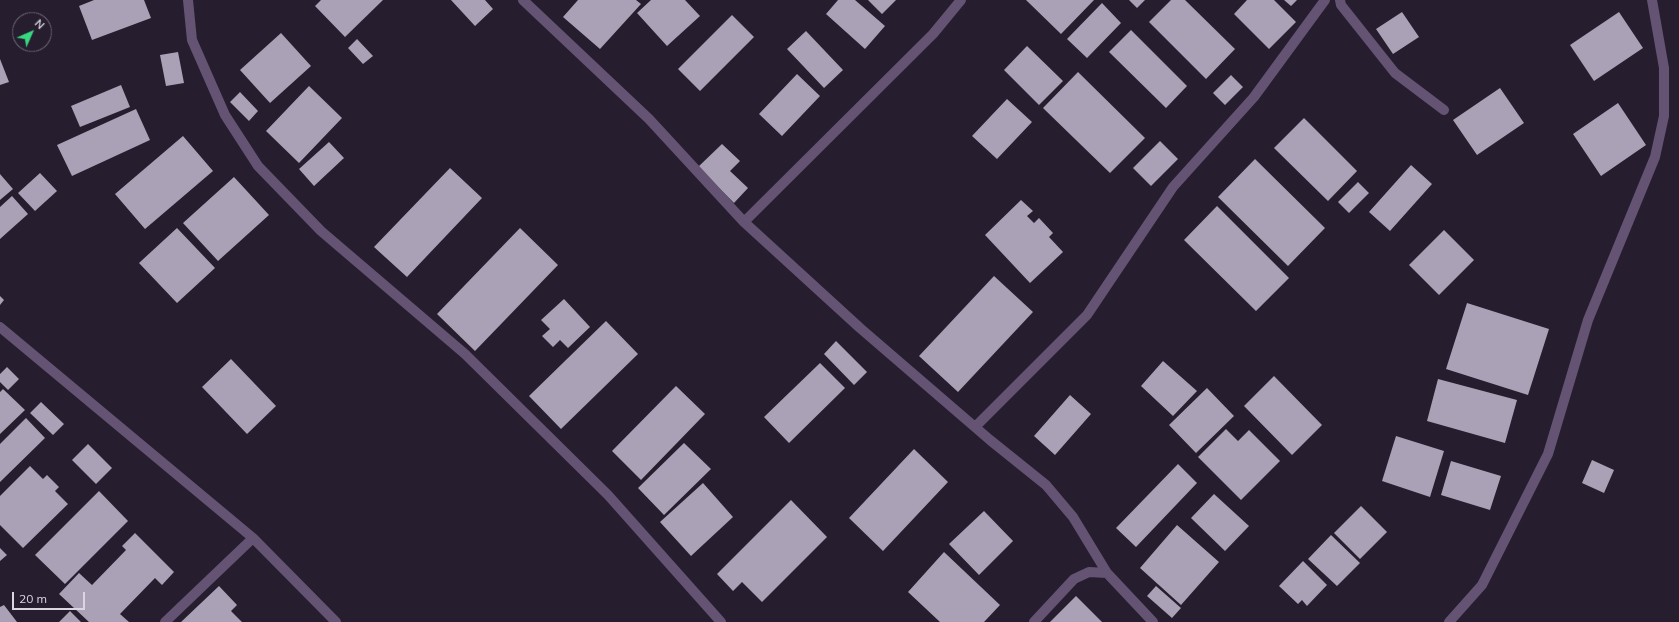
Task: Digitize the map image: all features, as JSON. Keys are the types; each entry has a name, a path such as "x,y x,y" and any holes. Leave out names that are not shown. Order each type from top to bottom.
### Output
{"street":[{"path":"188,0 192,40 225,116 258,166 322,231 470,359 608,495 721,622"},
{"path":"522,0 648,118 744,222 860,328 975,427 1046,485 1073,517 1107,573 1153,622"},
{"path":"744,222 933,34 961,0"},
{"path":"975,427 1087,315 1173,187 1254,97 1325,0"},
{"path":"1340,0 1341,5 1395,73 1444,110"},
{"path":"1449,622 1482,585 1548,454 1588,320 1655,157 1664,116 1664,76 1652,0"},
{"path":"0,327 254,538 336,622"},
{"path":"165,622 254,538"},
{"path":"1034,622 1074,579 1089,572 1107,573"}],"building":[{"path":"94,0 144,0 151,18 92,40 79,6"},
{"path":"321,0 383,0 345,37 315,6"},
{"path":"451,0 485,0 493,9 475,26"},
{"path":"578,0 636,0 641,4 600,49 563,17"},
{"path":"651,0 685,0 700,16 667,46 637,13"},
{"path":"838,0 855,0 885,26 865,49 826,14"},
{"path":"868,0 896,0 882,14"},
{"path":"1026,0 1094,0 1061,34"},
{"path":"1129,0 1145,0 1137,8"},
{"path":"1171,0 1185,0 1235,49 1206,79 1149,22"},
{"path":"1247,0 1274,0 1296,22 1269,49 1234,14"},
{"path":"1284,0 1297,0 1291,6"},
{"path":"1102,3 1121,23 1087,58 1067,39"},
{"path":"1402,12 1419,37 1393,54 1376,29"},
{"path":"1619,12 1643,48 1594,81 1570,45"},
{"path":"732,15 754,37 700,91 678,69"},
{"path":"1131,30 1187,86 1166,108 1109,52"},
{"path":"806,31 843,70 824,88 787,49"},
{"path":"281,33 311,66 270,103 240,70"},
{"path":"357,39 373,56 363,64 348,48"},
{"path":"1027,46 1063,81 1039,105 1004,70"},
{"path":"178,52 184,83 166,86 160,55"},
{"path":"0,59 9,82 0,85"},
{"path":"1078,72 1145,138 1110,173 1043,108"},
{"path":"797,74 820,96 782,136 759,114"},
{"path":"1231,75 1243,87 1225,105 1213,93"},
{"path":"121,85 130,107 80,127 71,106"},
{"path":"309,86 342,118 299,163 266,131"},
{"path":"1500,88 1524,123 1477,155 1453,120"},
{"path":"240,92 258,111 249,121 230,102"},
{"path":"1007,99 1032,122 997,159 972,136"},
{"path":"1618,103 1646,145 1601,176 1573,134"},
{"path":"136,109 150,140 72,176 57,145"},
{"path":"1304,118 1357,171 1328,201 1274,148"},
{"path":"183,136 213,171 145,229 115,194"},
{"path":"1160,141 1178,159 1151,186 1133,168"},
{"path":"329,142 344,158 314,186 299,169"},
{"path":"722,144 740,161 730,171 748,188 734,203 698,167"},
{"path":"1255,159 1325,228 1288,266 1218,197"},
{"path":"1411,165 1432,184 1390,231 1369,212"},
{"path":"450,168 482,198 407,277 374,247"},
{"path":"40,173 57,191 35,211 18,193"},
{"path":"0,174 13,189 0,200"},
{"path":"234,177 269,215 218,261 183,223"},
{"path":"1358,182 1369,193 1349,213 1338,202"},
{"path":"12,196 28,214 0,239 0,207"},
{"path":"1021,200 1033,211 1027,216 1034,223 1039,218 1053,233 1049,237 1063,252 1030,283 985,235"},
{"path":"1217,206 1289,278 1256,311 1184,240"},
{"path":"177,228 215,268 177,303 139,263"},
{"path":"520,228 558,265 475,351 437,314"},
{"path":"1444,230 1474,260 1439,295 1409,265"},
{"path":"994,276 1033,312 958,392 919,356"},
{"path":"0,296 4,300 0,305"},
{"path":"564,299 590,327 568,348 560,340 553,347 542,336 550,329 541,320"},
{"path":"1467,303 1549,329 1528,395 1446,369"},
{"path":"606,321 638,354 561,429 529,396"},
{"path":"836,341 867,372 854,385 824,354"},
{"path":"231,359 276,406 247,434 202,387"},
{"path":"1163,361 1197,391 1173,416 1141,386"},
{"path":"820,363 845,388 789,443 764,417"},
{"path":"7,367 19,379 8,390 0,382 0,374"},
{"path":"1274,376 1322,425 1292,455 1244,406"},
{"path":"1438,379 1517,400 1505,443 1427,421"},
{"path":"676,386 705,414 641,480 612,451"},
{"path":"1207,388 1234,416 1196,453 1169,425"},
{"path":"3,389 25,410 0,434 0,392"},
{"path":"1070,395 1091,414 1055,455 1034,436"},
{"path":"41,402 64,424 53,435 30,413"},
{"path":"26,418 45,438 0,482 0,444"},
{"path":"1226,429 1238,441 1249,430 1280,461 1241,500 1198,457"},
{"path":"1396,436 1444,451 1430,497 1382,481"},
{"path":"684,443 711,469 664,515 638,488"},
{"path":"88,444 112,468 96,484 72,460"},
{"path":"914,449 948,482 883,551 849,518"},
{"path":"1592,460 1614,470 1604,493 1582,483"},
{"path":"1451,461 1501,476 1490,510 1441,495"},
{"path":"1178,464 1197,483 1136,547 1116,528"},
{"path":"30,466 43,479 47,475 59,487 55,491 68,504 23,548 0,525 0,496"},
{"path":"703,483 733,517 691,556 660,522"},
{"path":"99,491 128,521 65,584 35,555"},
{"path":"1214,494 1249,526 1225,551 1191,518"},
{"path":"791,500 827,537 762,602 742,582 733,591 717,574"},
{"path":"1361,506 1387,532 1360,559 1334,533"},
{"path":"984,511 1013,541 979,575 949,544"},
{"path":"1177,525 1219,562 1181,605 1140,568"},
{"path":"135,533 174,572 162,585 155,578 120,614 129,622 89,622 59,594 79,573 92,585 126,550 122,546"},
{"path":"1331,535 1360,563 1337,586 1308,559"},
{"path":"0,548 7,555 0,561"},
{"path":"944,552 1000,605 984,622 940,622 908,592"},
{"path":"1303,561 1327,585 1307,606 1302,600 1298,604 1279,586"},
{"path":"219,586 237,605 231,611 242,622 181,622"},
{"path":"1156,586 1181,608 1172,618 1147,596"},
{"path":"1076,596 1102,622 1050,622"},
{"path":"4,605 17,622 0,622 0,607"},
{"path":"70,611 81,622 59,622"}]}
